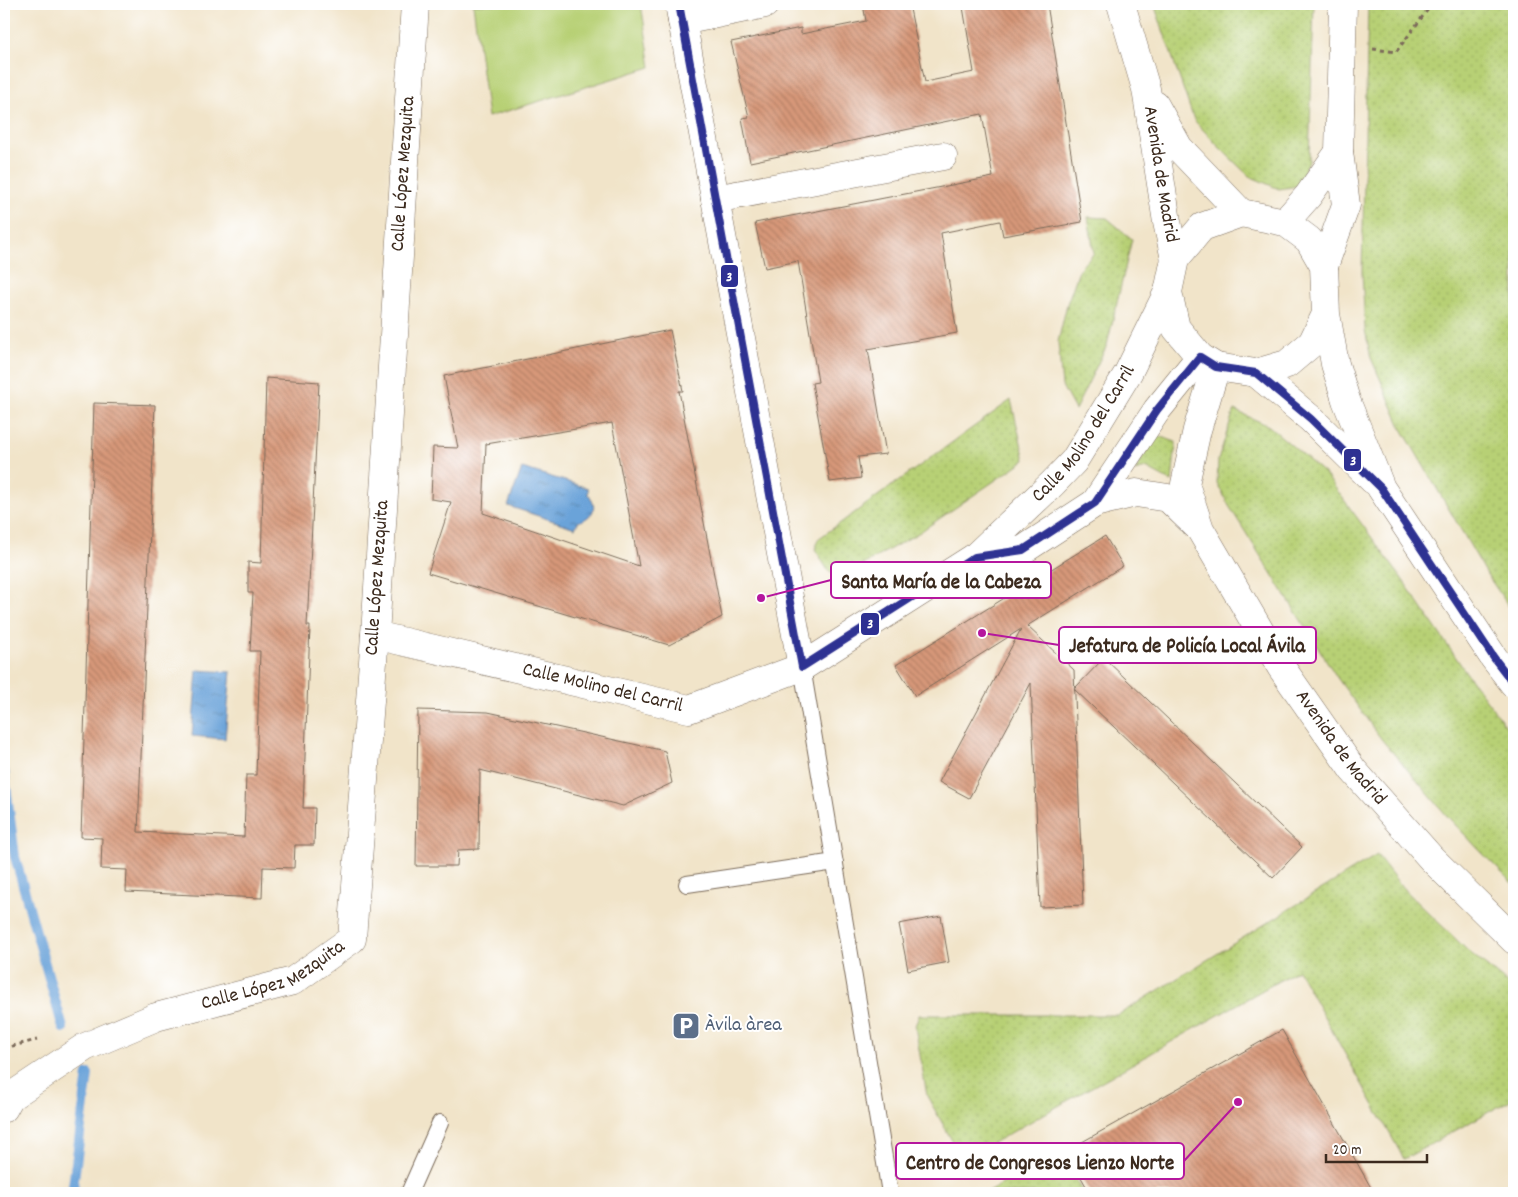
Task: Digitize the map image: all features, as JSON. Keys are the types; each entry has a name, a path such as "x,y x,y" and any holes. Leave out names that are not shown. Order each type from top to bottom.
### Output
{"main road":[{"name":"Calle López Mezquita","path":"4,1108 10,1097 85,1047 156,1017 293,981 352,938 416,4"},
{"path":"765,4 681,12 802,667"},
{"name":"Avenida de Madrid","path":"1121,4 1146,89 1166,222 1176,259"},
{"path":"1343,4 1339,152 1346,204 1324,266 1326,314 1335,364 1346,400 1381,488"},
{"name":"Avenida de Madrid","path":"1146,89 1180,148 1241,213"},
{"path":"1286,222 1308,196 1339,152"},
{"path":"715,199 943,156"},
{"path":"1324,266 1309,240 1286,222 1241,213 1202,227 1176,259 1168,292 1176,328 1208,362 1256,374 1311,419 1381,488 1494,658 1514,684"},
{"name":"Calle Molino del Carril","path":"374,635 689,709 802,667 975,557 1052,484 1074,461 1128,373 1168,292"},
{"path":"1256,374 1287,364 1312,343 1326,314"},
{"name":"Calle Molino del Carril","path":"975,557 1023,550 1095,503 1157,410 1208,362"},
{"name":"Avenida de Madrid","path":"1208,362 1185,484 1200,529 1280,667 1353,770 1431,858 1514,940"},
{"name":"Avenida de Madrid","path":"1095,503 1136,494 1168,498 1200,529"}],"lane":[{"path":"802,667 890,1193"},
{"path":"687,884 835,862"},
{"path":"409,1193 440,1123"}],"path":[{"path":"1367,49 1396,52 1432,4"}],"green space":[{"path":"473,4 641,4 651,67 488,117"},
{"path":"1154,4 1314,4 1309,161 1297,186 1279,189 1249,176 1194,120"},
{"path":"1368,4 1514,4 1514,614 1488,576 1402,429 1371,358 1365,330 1362,272"},
{"path":"1088,217 1107,218 1132,239 1107,345 1075,410 1062,386 1058,342 1067,304 1080,268 1094,253"},
{"path":"1011,400 1025,460 920,532 840,578 827,569 815,549 818,539"},
{"path":"1234,410 1269,426 1325,474 1514,737 1514,885 1448,817 1382,740 1338,679 1229,506 1217,483 1218,460"},
{"path":"1155,435 1176,442 1172,482 1146,468 1135,471"},
{"path":"1377,855 1401,886 1467,950 1514,989 1514,1098 1404,1159 1298,970 963,1160 927,1096 915,1026 919,1015 1118,1015"},
{"path":"1060,1152 1083,1193 986,1193"}],"water":[{"path":"522,468 588,488 588,494 594,508 591,515 578,522 575,528 508,506"},
{"path":"197,670 231,672 225,739 192,736"}],"building":[{"path":"863,4 909,4 925,82 974,72 963,7 982,4 1047,4 1082,222 1003,236 1000,221 941,233 957,333 868,349 886,454 858,457 861,478 830,482 812,383 818,382 798,261 765,268 755,223 993,177 982,114 750,162 742,118 749,117 731,42 801,28 801,34 866,21"},
{"path":"670,330 683,391 679,391 722,617 669,645 428,573 451,502 431,499 433,447 458,448 444,376","holes":["612,423 639,566 483,513 486,444"]},
{"path":"266,378 319,382 307,626 310,626 303,808 315,808 314,845 295,845 294,868 263,867 262,898 126,892 127,870 101,869 102,838 81,837 94,403 155,405 138,832 244,837 246,775 256,775 260,651 250,651 253,593 248,593 248,562 261,563"},
{"path":"1105,536 1123,566 1027,626 1074,670 1083,905 1040,907 1031,683 969,798 939,782 1021,629 915,696 896,665"},
{"path":"1104,658 1302,847 1273,878 1074,689"},
{"path":"418,710 488,712 665,751 672,783 623,806 480,770 479,849 458,850 457,866 416,866"},
{"path":"941,916 949,962 908,970 899,924"},
{"path":"1282,1030 1374,1193 1090,1193 1066,1151"}],"waterway":[{"path":"4,771 15,857 63,1028"},
{"path":"77,1193 73,1186 88,1074"}],"transit line":[{"name":"3","path":"679,4 802,667 975,557 1023,550 1095,503 1157,410 1200,357 1216,367 1256,373 1311,419 1381,488 1494,658 1514,684"}],"place":[{"name":"Santa María de la Cabeza","path":"761,598"},
{"name":"Jefatura de Policía Local Ávila","path":"982,633"},
{"name":"Àvila àrea","path":"686,1026"},
{"name":"Centro de Congresos Lienzo Norte","path":"1238,1102"}]}
